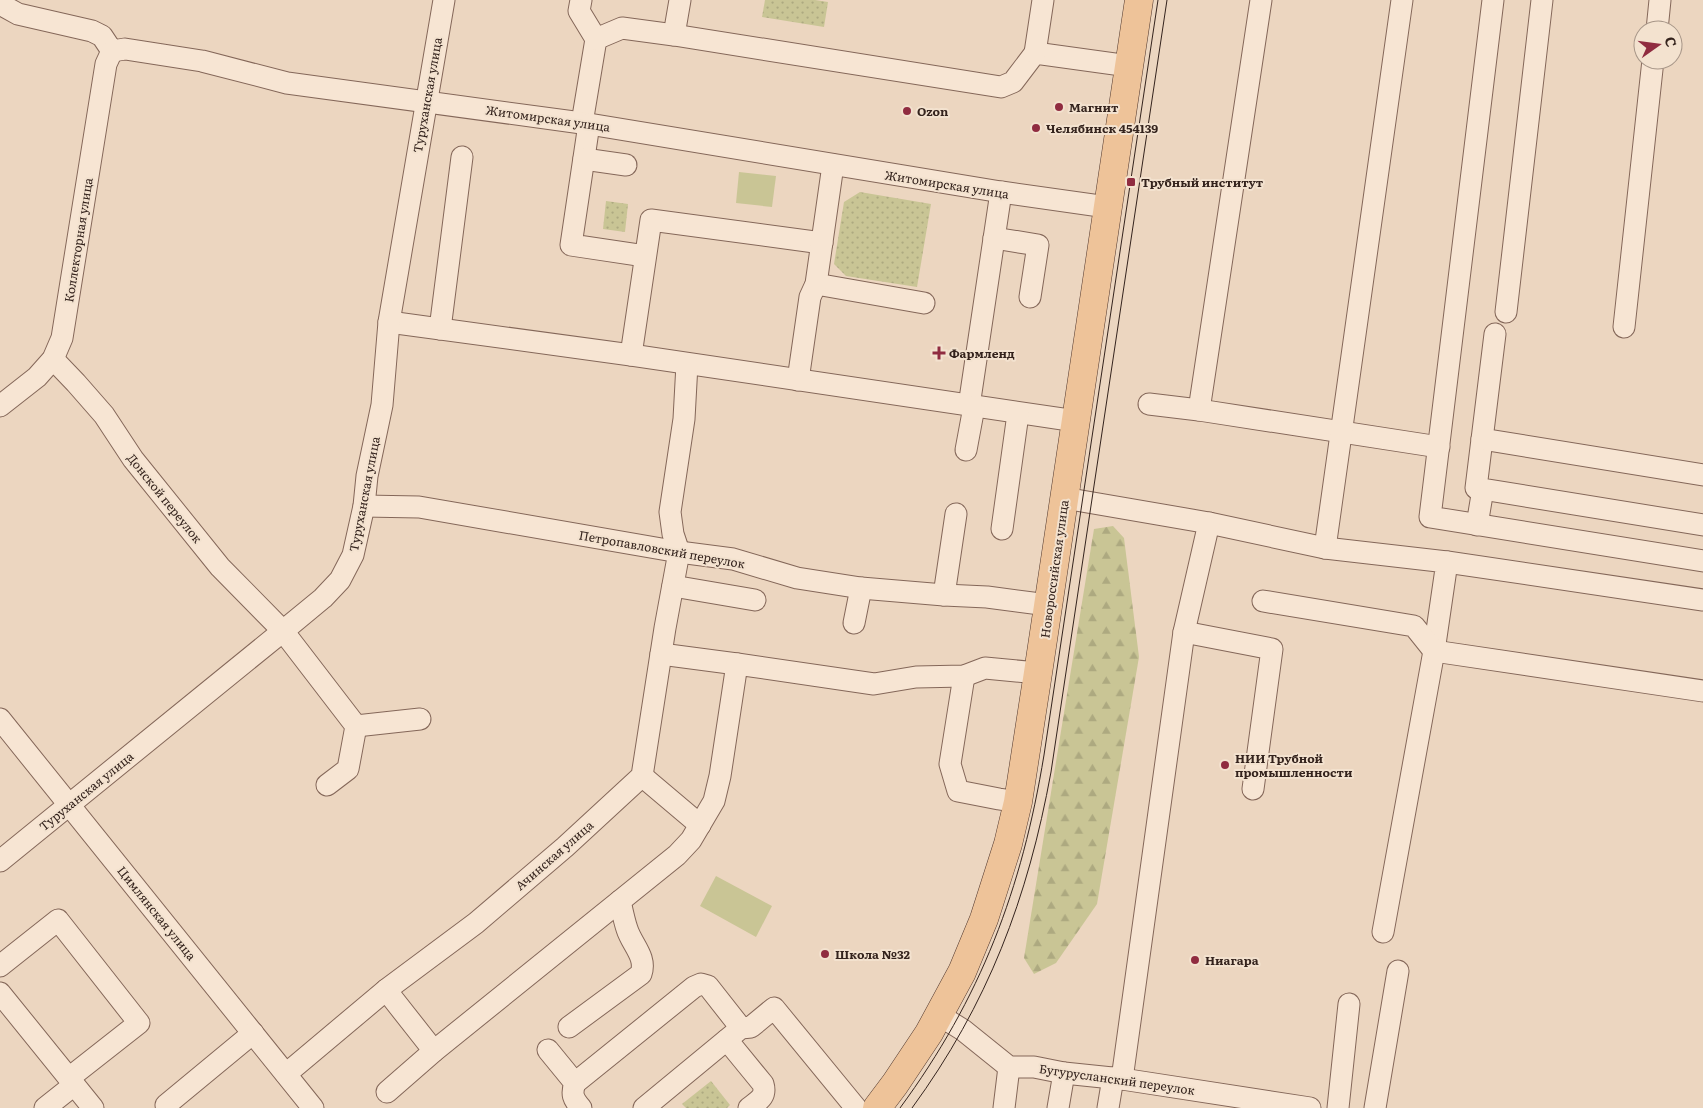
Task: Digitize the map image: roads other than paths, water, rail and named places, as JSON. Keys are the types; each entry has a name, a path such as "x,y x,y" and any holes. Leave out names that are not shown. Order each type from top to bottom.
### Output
{"main road":[{"name":"Новороссийская улица","path":"877,1108 913,1057 939,1015 971,954 1008,844 1018,802 1139,0"}],"street":[{"name":"Туруханская улица","path":"0,861 323,598 340,580 352,555 364,506 367,476 382,405 389,322 444,0"},
{"path":"581,0 579,11 596,39 586,123 584,159 571,245 645,256"},
{"path":"674,35 680,0"},
{"path":"596,39 622,28 1001,87 1013,82 1035,53 1043,0"},
{"path":"1199,410 1261,0"},
{"path":"1325,548 1402,0"},
{"path":"1493,0 1430,518 1703,561"},
{"path":"1506,312 1542,0"},
{"path":"1658,20 1660,0"},
{"path":"0,4 18,14 92,31 102,36 112,51"},
{"name":"Житомирская улица","path":"112,51 124,49 202,61 287,82 586,123 833,165 1107,207"},
{"name":"Коллекторная улица","path":"0,406 37,377 53,359 62,338 106,64 108,56 112,51"},
{"path":"1035,53 1129,66"},
{"path":"1624,327 1652,70"},
{"path":"440,329 462,158"},
{"path":"584,159 626,165"},
{"path":"798,380 810,297 816,284 833,165"},
{"path":"966,450 994,238 1002,192"},
{"path":"631,356 651,220 822,243"},
{"path":"994,238 1038,246 1030,298"},
{"path":"816,284 924,303"},
{"path":"389,322 798,380 1076,422"},
{"path":"1495,334 1476,488 1703,525"},
{"name":"Донской переулок","path":"53,359 104,415 133,459 220,567 283,631 356,726"},
{"path":"687,364 684,419 670,512 673,534 679,552 642,776 700,825"},
{"path":"1149,404 1439,447"},
{"path":"1002,529 1018,414"},
{"path":"1482,439 1703,475"},
{"path":"1477,525 1483,489"},
{"path":"1064,498 1209,523 1325,548 1447,562 1703,600"},
{"name":"Петропавловский переулок","path":"364,506 419,507 679,552 733,559 797,578 861,588 944,595 986,596 1048,605"},
{"path":"944,595 956,514"},
{"path":"1108,1108 1118,1078 1184,632 1209,523"},
{"path":"1383,932 1434,651 1447,562"},
{"path":"674,586 755,600"},
{"path":"854,623 861,588"},
{"path":"1263,601 1414,626 1434,651 1703,691"},
{"path":"1184,632 1272,649 1253,789"},
{"path":"661,654 874,684 916,677 964,676 985,668 1038,673"},
{"path":"387,1092 434,1051 677,855 700,825 714,801 720,776 737,664"},
{"path":"964,676 950,764 958,791 1018,802"},
{"path":"327,785 348,769 356,726 420,719"},
{"name":"Цимлянская улица","path":"2,726 69,804 313,1108"},
{"name":"Ачинская улица","path":"286,1074 386,990 476,923 565,847 642,776"},
{"path":"569,1027 641,974 643,967 642,958 627,930 620,901"},
{"path":"3,956 58,920 139,1023 45,1108"},
{"path":"1374,1108 1398,972"},
{"path":"581,1108 574,1100 572,1091 576,1083 694,987 701,984 708,986 763,1084 765,1091 762,1097 749,1108"},
{"path":"386,990 434,1051"},
{"path":"0,993 93,1108"},
{"path":"1338,1108 1350,1004"},
{"path":"644,1108 734,1034 751,1027 774,1008 856,1108"},
{"path":"939,1015 963,1030 1009,1067 1004,1108"},
{"path":"166,1105 253,1034"},
{"path":"548,1050 576,1083"},
{"name":"Бугурусланский переулок","path":"1009,1067 1034,1067 1064,1073 1118,1078 1284,1106 1310,1108"},
{"path":"1058,1108 1064,1073"}],"tram line":[{"path":"900,1108 929,1067 954,1025 994,941 1024,851 1035,804 1158,0"},
{"path":"912,1108 939,1069 963,1029 983,989 1017,906 1042,818 1051,772 1167,0"}],"place":[{"name":"Магнит","path":"1059,107"},
{"name":"Ozon","path":"907,111"},
{"name":"Челябинск 454139","path":"1036,128"},
{"name":"Трубный институт","path":"1131,182"},
{"name":"Фармленд","path":"939,353"},
{"name":"НИИ Трубной промышленности","path":"1225,765"},
{"name":"Школа №32","path":"825,954"},
{"name":"Ниагара","path":"1195,960"}]}
